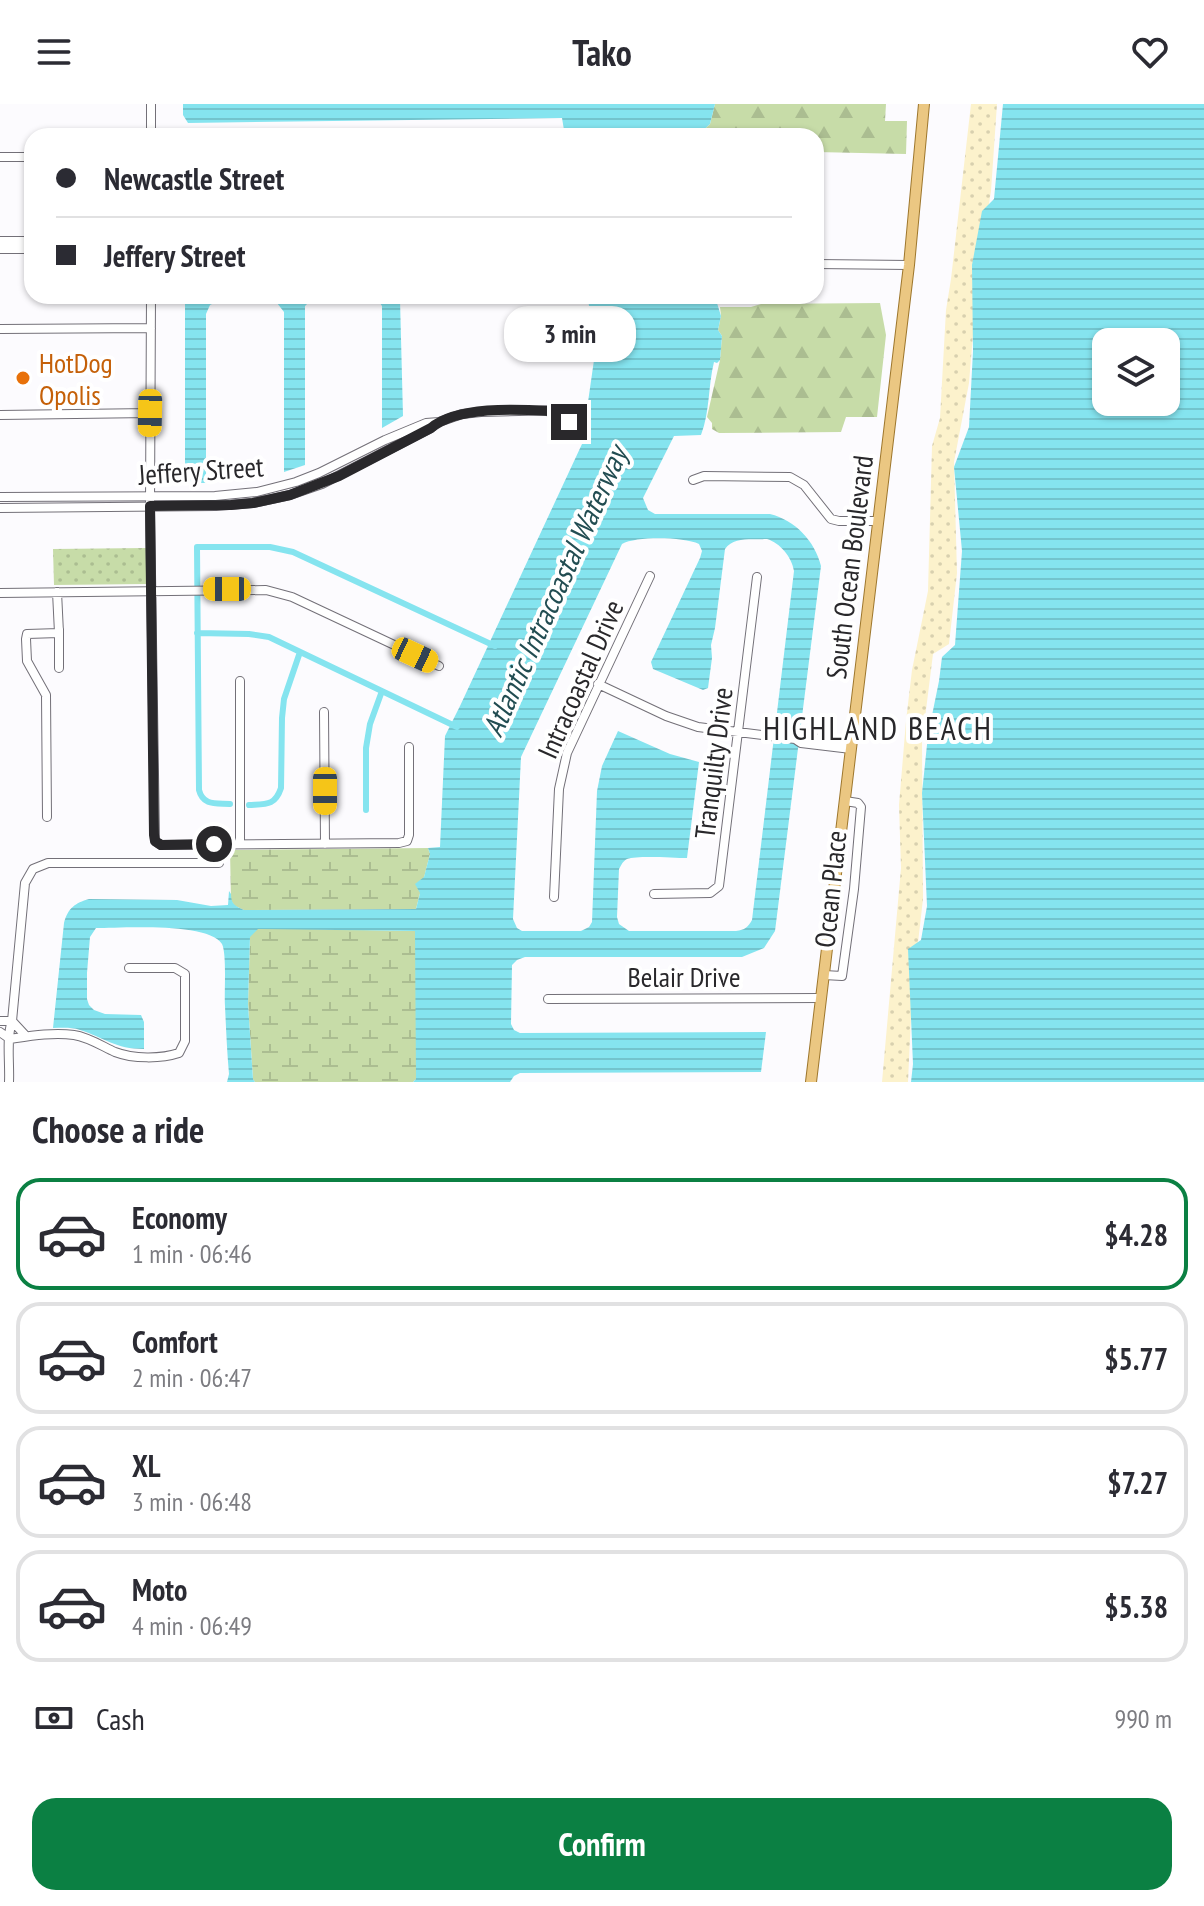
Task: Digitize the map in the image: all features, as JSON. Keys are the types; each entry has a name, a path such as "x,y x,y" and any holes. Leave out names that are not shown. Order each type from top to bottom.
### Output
{"main road":[{"name":"South Ocean Boulevard","path":"811,1082 909,265 924,104"}],"street":[{"path":"151,104 151,128"},
{"path":"0,157 24,157"},
{"path":"0,241 24,241"},
{"path":"0,249 24,249"},
{"path":"824,264 909,265"},
{"path":"151,304 150,502 155,841 161,845 407,841 409,747"},
{"path":"0,329 151,328"},
{"name":"Jeffery Street","path":"0,508 150,502 244,494 307,478 426,423 481,412 549,411"},
{"path":"0,415 150,413"},
{"name":"Jeffery Street","path":"0,497 216,506 246,504 290,495 322,484 439,422"},
{"path":"693,480 704,476 790,477 804,485 831,519 878,521"},
{"path":"244,494 246,504"},
{"path":"26,497 26,508"},
{"name":"Intracoastal Drive","path":"554,897 562,768 650,576"},
{"name":"Tranquilty Drive","path":"654,894 710,893 719,886 757,577"},
{"path":"0,593 266,590 287,595 439,666"},
{"path":"57,592 59,668"},
{"path":"47,817 46,695 27,661 26,639 27,634 59,633"},
{"path":"240,681 240,844"},
{"path":"598,684 682,722 715,730 851,745"},
{"path":"324,712 325,844"},
{"name":"Ocean Place","path":"824,975 842,976 855,883 861,807 858,803 845,801"},
{"path":"9,1082 9,1030 25,883 29,873 48,863 219,863"},
{"path":"834,887 855,883"},
{"path":"834,887 853,895"},
{"path":"0,1032 10,1039 25,1035 79,1036 118,1053 136,1056 171,1056 179,1053 185,1041 185,974 175,968 129,968"},
{"name":"Belair Drive","path":"548,999 821,998"},
{"path":"0,1021 12,1021 25,1035"}],"green space":[{"path":"715,104 886,104 885,121 907,121 906,154 824,152 824,128 706,128 710,124"},
{"path":"880,303 886,335 877,417 846,417 841,432 719,433 712,429 707,417 720,360 720,307"},
{"path":"146,548 147,584 54,585 53,549"},
{"path":"428,848 430,854 416,909 244,910 231,901 230,850"},
{"path":"258,928 416,931 416,1079 413,1082 255,1082 248,1004 250,936"}],"sand":[{"path":"971,104 997,104 991,191 978,274 969,383 954,462 957,573 949,644 933,654 922,742 923,899 912,995 908,1082 882,1082 901,868 899,805 906,721 912,670 928,591 932,446 940,418 946,310"}],"water":[{"path":"183,104 715,104 710,124 706,128 564,128 562,118 188,123 183,115"},
{"path":"1003,104 1204,104 1204,1082 911,1082 913,1064 908,949 921,940 927,906 922,793 928,735 942,657 955,645 962,551 954,467 969,427 973,351 972,265 982,211 994,199"},
{"path":"185,304 212,304 206,314 206,483 185,483"},
{"path":"278,304 307,304 305,465 284,472 284,312"},
{"path":"381,304 400,304 403,416 382,428"},
{"name":"Atlantic Intracoastal Waterway","path":"589,304 717,304 721,316 718,330 722,336 720,360 714,362 701,435 674,436 643,498 648,510 655,514 770,514 779,517 796,526 809,540 821,566 775,931 764,948 742,957 525,957 512,965 511,1024 520,1033 766,1032 761,1072 520,1073 510,1082 413,1082 416,1079 415,931 258,929 250,937 248,1004 255,1082 227,1082 224,949 214,937 200,932 164,928 96,928 90,937 87,973 89,1005 105,1014 141,1015 144,1049 118,1045 77,1029 53,1028 64,923 76,904 89,899 177,900 211,906 228,905 229,891 234,904 244,910 416,909 420,893 415,884 424,877 430,854 428,848 440,847 445,736 582,444 596,346","holes":["660,538 699,544 702,551 700,558 651,662 653,669 703,690 708,688 725,549 733,542 749,539 767,539 781,547 794,571 751,922 744,929 736,931 629,931 619,924 619,869 624,861 639,857 687,858 699,762 670,754 618,731 602,766 597,791 592,922 581,931 522,931 517,928 513,919 521,757 622,544"]}],"waterway":[{"name":"Atlantic Intracoastal Waterway","path":"230,804 207,801 199,790 197,547 270,547 293,552 495,646"},
{"path":"197,633 269,637 457,727"},
{"path":"249,805 265,804 279,794 284,699 300,652"},
{"path":"366,810 366,748 370,724 382,691"}],"place":[{"name":"HotDog Opolis","path":"23,378"}],"district":[{"name":"HIGHLAND BEACH","path":"878,728"}],"route":[{"path":"214,844 161,845 155,841 150,506 231,505 290,495 339,476 439,422 462,414 499,410 549,411 560,423 569,422"}]}
